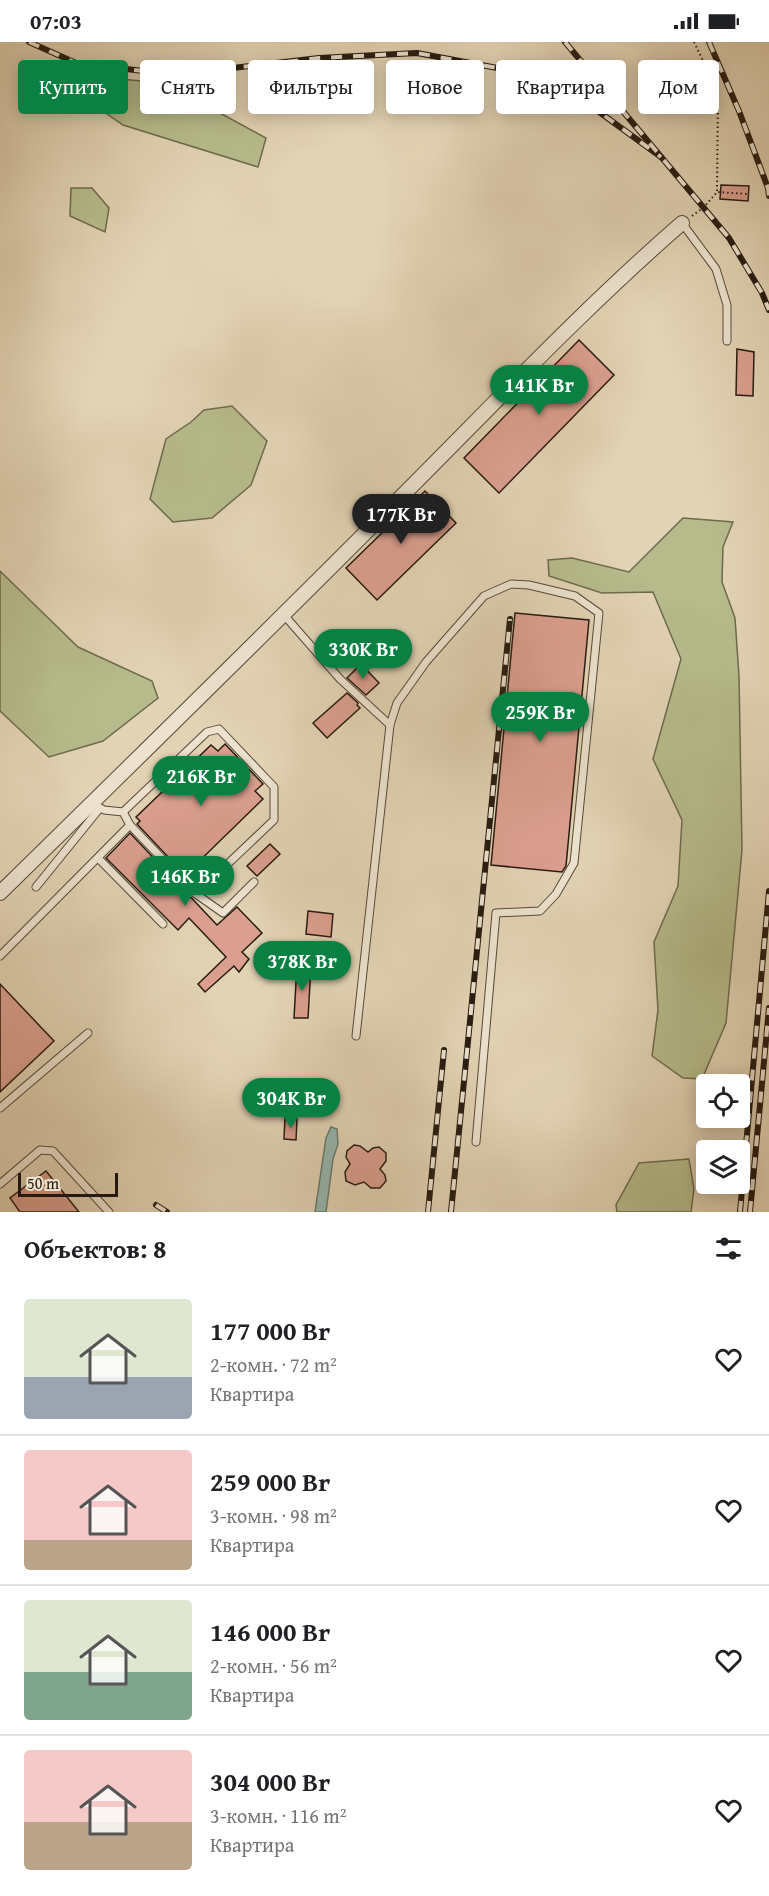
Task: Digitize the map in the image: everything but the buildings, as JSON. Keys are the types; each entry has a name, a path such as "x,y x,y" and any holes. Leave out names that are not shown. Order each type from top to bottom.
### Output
{"street":[{"path":"0,893 96,806 575,323 682,223"}],"lane":[{"path":"682,223 716,269 727,305 727,341"},
{"path":"356,1036 390,725 398,703 426,662 484,596 511,584 530,585 575,596 599,614 574,863 556,894 540,911 496,914 476,1142"},
{"path":"284,615 340,679 390,725"},
{"path":"123,812 207,732 219,729 274,787 274,820 196,894"},
{"path":"36,887 96,806 123,812 130,825 196,894 222,913 254,882"},
{"path":"0,956 130,825"},
{"path":"98,858 163,924"},
{"path":"0,1108 88,1033"},
{"path":"0,1184 40,1150 53,1151 109,1212"}],"path":[{"path":"682,223 704,207 717,192 717,92 694,42"},
{"path":"717,192 748,194"}],"green space":[{"path":"128,80 140,81 140,114 222,114 266,138 258,167 123,125 107,114 128,114"},
{"path":"71,188 92,188 109,208 105,232 70,216"},
{"path":"232,406 267,441 251,485 212,518 173,522 150,499 166,439 204,410"},
{"path":"683,518 733,522 723,547 722,582 735,618 739,676 742,850 726,1023 704,1074 696,1074 696,1079 683,1078 652,1056 658,1010 654,942 678,886 682,820 653,759 681,659 653,592 602,593 549,576 548,560 572,558 629,572"},
{"path":"0,571 78,647 152,681 158,698 103,741 49,757 0,711"},
{"path":"689,1159 694,1189 691,1212 617,1212 616,1205 639,1163"}],"water":[{"path":"331,1127 337,1129 338,1144 333,1159 326,1212 315,1212 326,1138"}],"railway":[{"path":"29,42 76,63 160,73 216,70 319,58 417,53 508,70 591,106 661,157"},
{"path":"565,42 729,238 762,293 769,310"},
{"path":"709,42 739,111 769,196"},
{"path":"451,1212 510,619"},
{"path":"740,1212 769,891"},
{"path":"750,1212 769,1008"},
{"path":"428,1212 444,1050"},
{"path":"156,1205 167,1212"}]}
